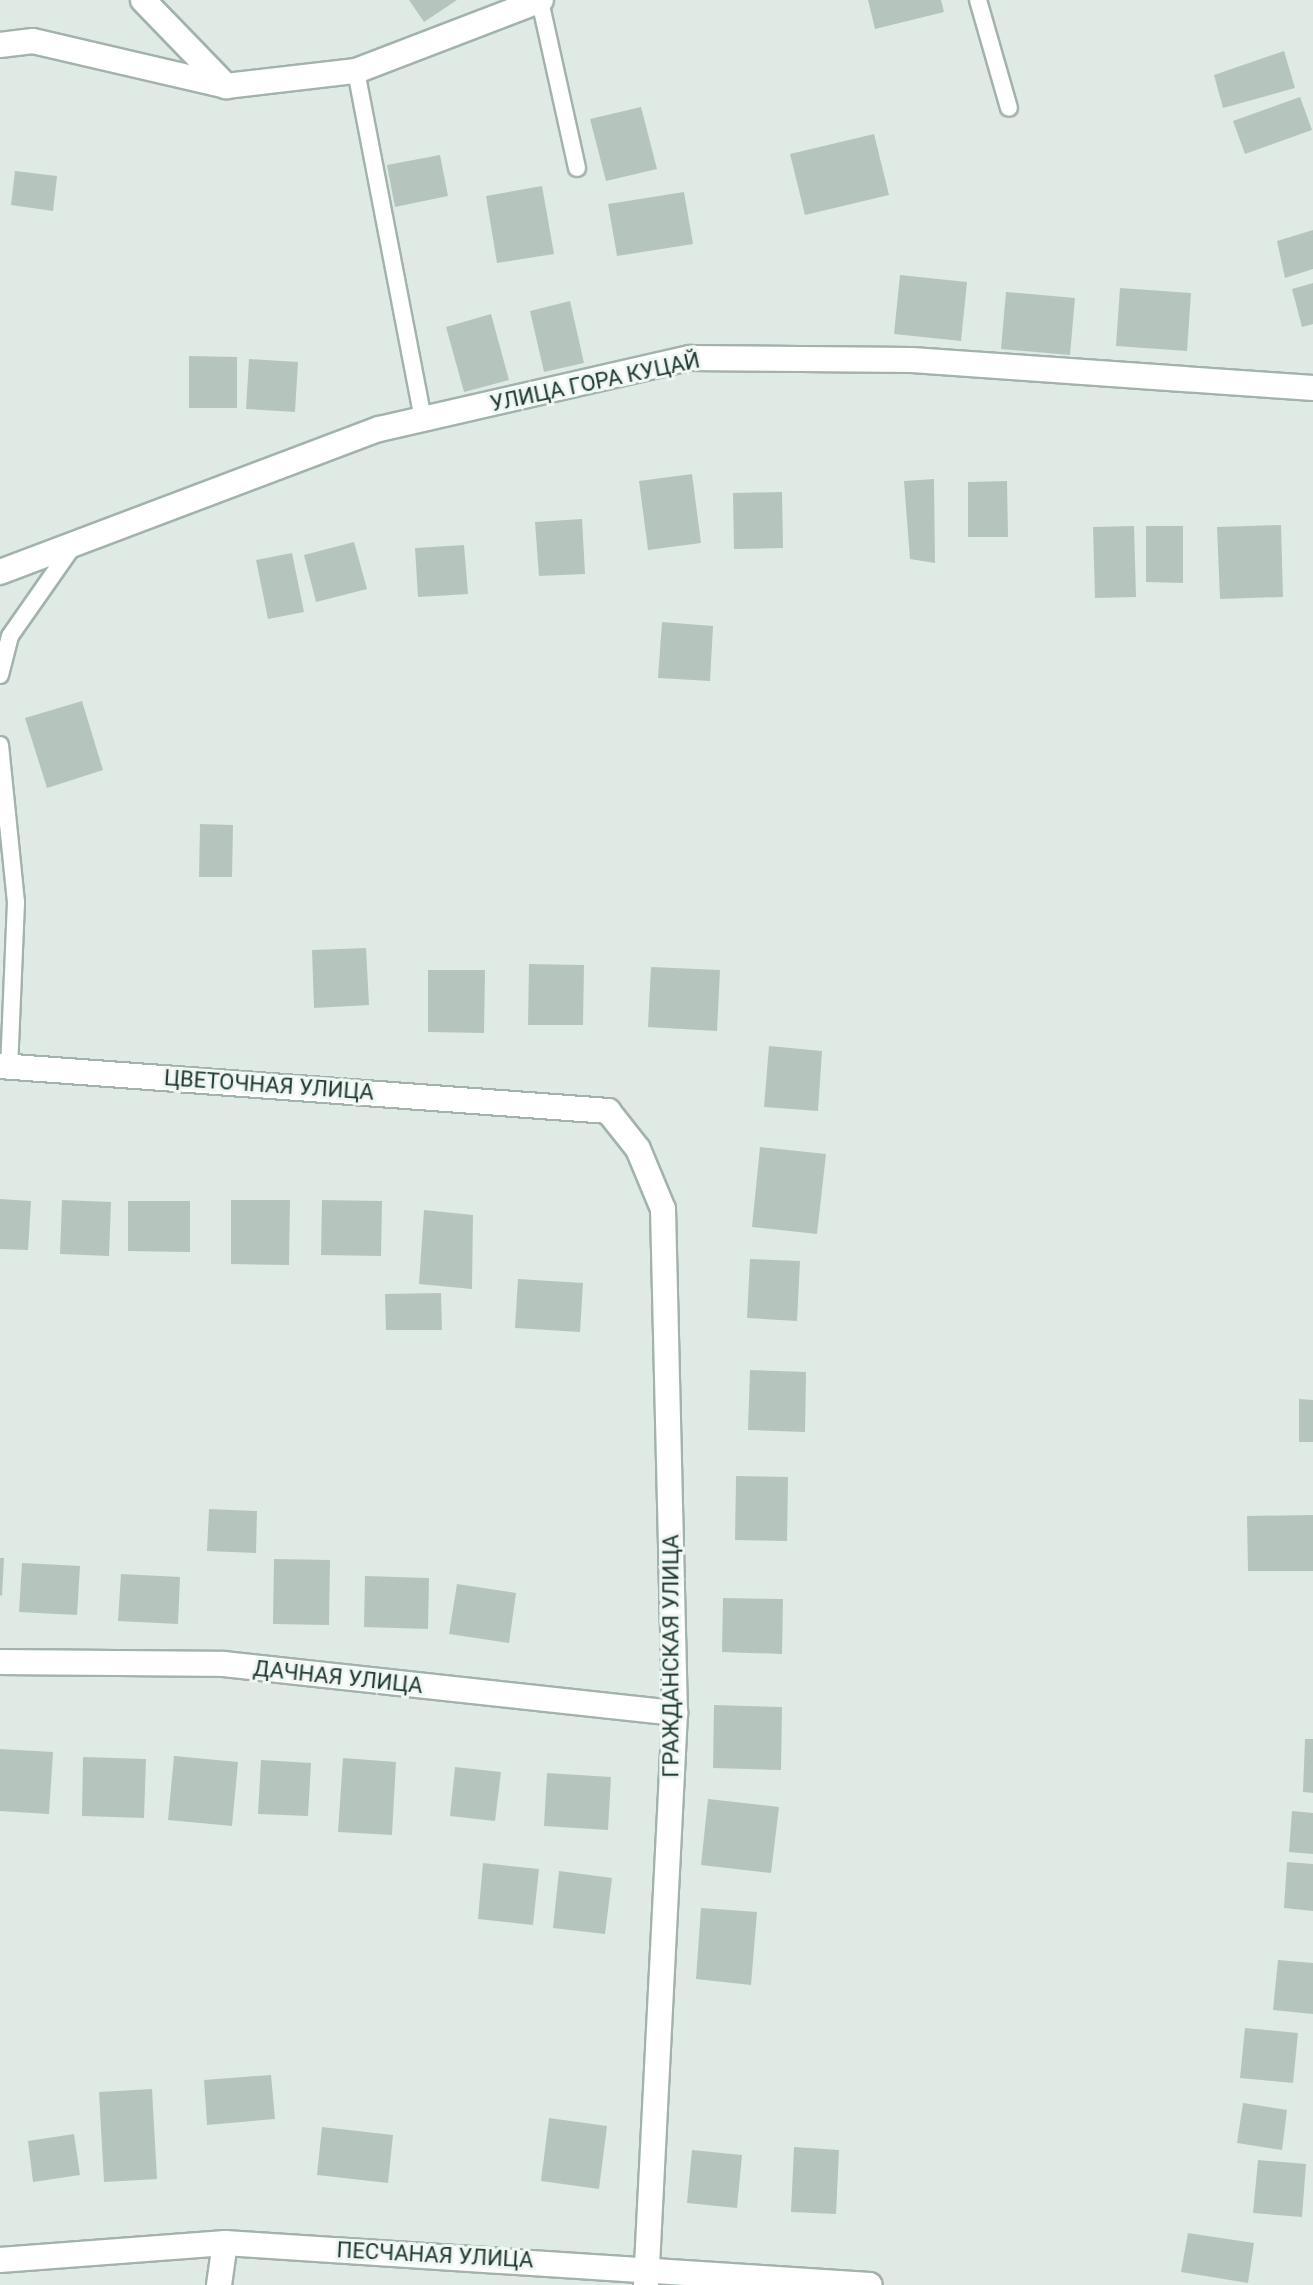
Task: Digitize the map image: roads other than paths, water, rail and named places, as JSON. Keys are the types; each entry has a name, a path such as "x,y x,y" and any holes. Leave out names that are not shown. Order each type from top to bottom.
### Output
{"street":[{"path":"143,0 226,86"},
{"path":"0,45 33,41 226,86 356,71 541,0"},
{"name":"УЛИЦА ГОРА КУЦАЙ","path":"0,572 379,429 690,358 912,360 1313,388"},
{"name":"ЦВЕТОЧНАЯ УЛИЦА","path":"4,1066 538,1105"},
{"name":"ГРАЖДАНСКАЯ УЛИЦА","path":"538,1105 608,1111 638,1149 663,1209 675,1713 646,2276"},
{"name":"ДАЧНАЯ УЛИЦА","path":"0,1662 224,1664 675,1713"},
{"path":"219,2285 225,2243"},
{"name":"ПЕСЧАНАЯ УЛИЦА","path":"0,2260 225,2243 646,2276 870,2285"}],"lane":[{"path":"541,0 577,168"},
{"path":"978,0 1009,108"},
{"path":"356,71 423,419"},
{"path":"0,675 10,636 74,544"},
{"path":"0,745 16,902 4,1066"}]}
